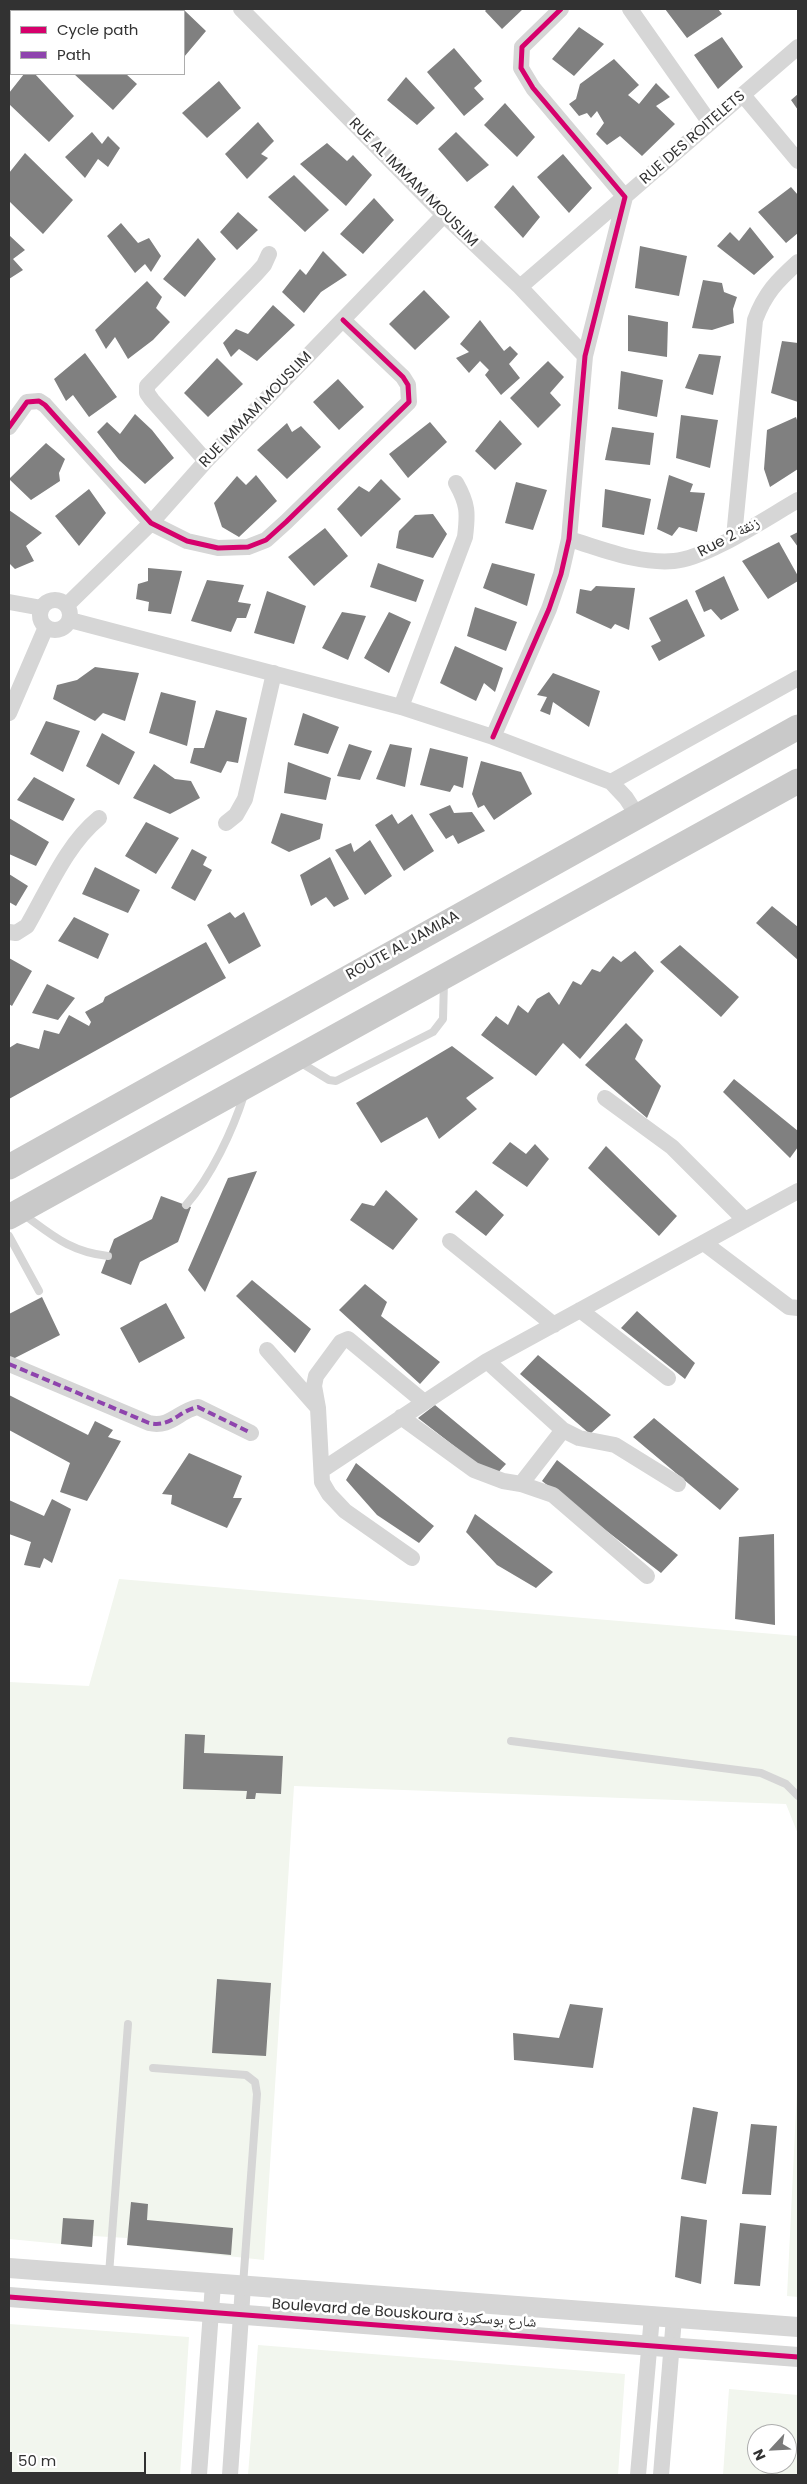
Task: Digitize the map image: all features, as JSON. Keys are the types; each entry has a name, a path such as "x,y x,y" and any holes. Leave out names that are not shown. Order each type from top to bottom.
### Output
{"main road":[{"name":"ROUTE AL JAMIAA","path":"9,1167 637,815 798,727"},
{"path":"14,1214 798,781"}],"street":[{"name":"RUE AL IMMAM MOUSLIM","path":"241,9 444,215 520,288 585,356"},
{"path":"493,737 549,609 561,574 569,539 585,356 625,197 533,88 521,68 522,47 561,9"},
{"path":"630,9 710,123"},
{"name":"RUE DES ROITELETS","path":"520,288 798,47"},
{"path":"743,94 798,161"},
{"name":"RUE IMMAM MOUSLIM","path":"69,613 206,460 444,215"},
{"path":"206,460 152,400 147,386 256,274 264,265 268,254"},
{"path":"734,536 755,320 773,285 798,262"},
{"path":"9,427 27,402 39,401 46,405 151,523 187,542 218,548 248,547 266,540 409,402 408,386 403,377 343,320"},
{"path":"401,707 465,537 468,517 466,501 456,483"},
{"name":"Rue 2 زنقة","path":"569,539 641,560 675,561 702,554 798,500"},
{"path":"69,613 60,630 46,627 40,617 42,608 46,603 60,600 69,613 274,673 401,707 493,737 611,782 626,798 637,815"},
{"path":"9,602 42,608"},
{"path":"9,712 46,627"},
{"path":"226,823 236,815 244,799 274,673"},
{"path":"611,782 798,678"},
{"path":"9,932 16,933 27,926 74,845 84,831 99,818"},
{"path":"605,1098 672,1148 745,1220"},
{"path":"322,1470 487,1361 798,1192"},
{"path":"450,1241 554,1325"},
{"path":"704,1243 789,1307 798,1308"},
{"path":"580,1310 668,1378"},
{"path":"412,1558 344,1510 329,1494 322,1482 318,1408 314,1386 316,1376 341,1342 348,1339 424,1402"},
{"path":"267,1350 318,1408"},
{"path":"487,1361 563,1430 579,1438 615,1446 678,1484"},
{"path":"9,1364 149,1423 164,1424 191,1408 198,1407 251,1433"},
{"path":"401,1417 474,1470 503,1481 522,1484 553,1495 647,1576"},
{"path":"522,1484 563,1430"},
{"name":"Boulevard de Bouskoura شارع بوسكورة","path":"9,2268 798,2327"},
{"path":"200,2475 213,2284"},
{"path":"230,2475 243,2286"},
{"name":"Boulevard de Bouskoura شارع بوسكورة","path":"9,2297 798,2357"},
{"path":"638,2475 652,2316"},
{"path":"661,2475 670,2347 674,2318"}],"lane":[{"path":"294,1059 329,1080 336,1081 432,1032 443,1019 444,976"},
{"path":"186,1205 201,1185 237,1118 247,1086"},
{"path":"14,1214 70,1247 83,1252 108,1256"},
{"path":"9,1236 40,1291"},
{"path":"511,1742 761,1773 786,1784 798,1796"},
{"path":"109,2276 128,2024"},
{"path":"153,2068 246,2075 255,2082 257,2094 243,2286"}],"shaded area":[{"path":"119,1579 798,1636 798,1834 786,1804 294,1786 264,2260 127,2245 127,2238 93,2236 92,2247 9,2239 9,1682 89,1686"},
{"path":"798,2069 798,2297 787,2296"},
{"path":"9,2324 189,2337 180,2475 9,2475"},
{"path":"258,2345 625,2374 618,2475 248,2475"},
{"path":"729,2389 798,2395 798,2475 723,2475"}],"building":[{"path":"487,9 523,9 502,29 485,11"},
{"path":"665,9 718,9 722,14 687,38"},
{"path":"185,11 206,31 185,56"},
{"path":"579,27 604,44 574,76 552,59"},
{"path":"722,37 743,67 718,89 694,55"},
{"path":"454,48 482,81 474,88 484,99 464,116 427,72"},
{"path":"614,59 639,85 628,95 639,104 656,83 670,97 656,106 675,124 642,156 620,136 607,145 596,134 604,123 597,111 591,118 587,113 579,116 569,104 576,99 580,84"},
{"path":"23,75 36,75 74,116 49,142 9,104 9,93"},
{"path":"75,75 127,75 137,84 113,110"},
{"path":"406,77 435,108 417,125 387,100"},
{"path":"219,81 241,108 207,138 182,113"},
{"path":"798,94 798,110 791,100"},
{"path":"505,103 535,137 517,157 484,125"},
{"path":"258,122 274,141 261,154 268,158 247,179 225,154"},
{"path":"92,132 102,144 108,136 120,148 108,167 98,159 85,178 65,157"},
{"path":"456,132 489,165 467,182 438,149"},
{"path":"327,143 347,161 353,155 372,175 346,206 300,164"},
{"path":"25,153 73,200 43,234 9,201 9,173"},
{"path":"563,154 592,188 569,213 537,177"},
{"path":"294,175 329,210 305,232 268,197"},
{"path":"513,185 540,217 523,238 494,207"},
{"path":"791,187 798,195 798,233 786,243 758,212"},
{"path":"374,198 394,220 363,254 340,234"},
{"path":"238,212 258,230 237,250 220,232"},
{"path":"121,223 138,243 149,238 161,256 151,272 145,264 135,273 107,236"},
{"path":"750,227 774,257 754,275 717,246 730,232 739,241"},
{"path":"9,235 25,250 13,259 23,270 9,279"},
{"path":"198,238 216,259 185,297 163,279"},
{"path":"640,246 687,256 679,296 635,288"},
{"path":"323,251 347,275 321,292 304,313 282,292 300,269 306,275"},
{"path":"703,280 722,283 724,292 737,297 733,309 734,323 712,330 692,328"},
{"path":"147,281 162,297 156,308 170,322 153,340 128,359 115,337 106,349 95,330"},
{"path":"424,290 450,317 415,350 389,324"},
{"path":"273,305 295,325 257,361 239,349 231,357 223,343 236,329 248,334"},
{"path":"628,315 668,322 667,357 628,351"},
{"path":"480,320 504,351 510,346 518,354 509,364 520,378 501,395 485,375 489,370 480,361 469,373 456,358 469,352 460,344"},
{"path":"782,341 798,343 798,402 771,393"},
{"path":"85,353 117,397 89,417 73,395 66,401 54,379"},
{"path":"699,354 721,356 713,395 685,388"},
{"path":"217,358 243,384 208,417 184,393"},
{"path":"548,361 564,377 550,393 561,405 538,428 510,398"},
{"path":"621,371 663,380 657,417 618,409"},
{"path":"338,379 364,407 339,430 313,402"},
{"path":"135,414 152,430 174,458 145,484 119,460 97,432 107,422 120,434"},
{"path":"681,415 718,420 710,468 676,458"},
{"path":"796,417 798,423 798,469 770,487 764,469 767,430"},
{"path":"500,420 522,444 495,470 475,451"},
{"path":"430,422 447,442 408,478 389,454"},
{"path":"287,423 292,432 301,426 321,447 287,479 257,450"},
{"path":"612,427 654,433 650,465 605,460"},
{"path":"46,443 65,459 59,473 60,481 31,500 9,479"},
{"path":"256,475 277,501 239,537 222,527 214,503 237,476 246,485"},
{"path":"669,475 693,484 690,492 705,493 697,532 679,527 672,536 657,529"},
{"path":"381,479 401,499 361,537 337,509 359,486 369,492"},
{"path":"516,482 547,490 533,530 505,523"},
{"path":"89,489 106,513 79,546 55,516"},
{"path":"605,489 651,499 644,535 602,527"},
{"path":"9,510 42,533 26,546 34,561 15,569 9,563"},
{"path":"433,514 447,534 433,558 396,548 399,531 415,515"},
{"path":"325,528 348,556 314,586 288,557"},
{"path":"798,532 798,547 790,536"},
{"path":"779,542 798,576 798,581 768,599 742,561"},
{"path":"378,563 424,580 416,602 370,587"},
{"path":"492,563 535,574 527,606 483,588"},
{"path":"148,568 182,571 171,614 148,611 149,602 136,599 138,584 148,581"},
{"path":"724,576 739,610 721,620 711,609 704,612 695,591"},
{"path":"207,580 244,585 238,602 251,604 246,618 237,618 231,632 191,621"},
{"path":"596,586 635,588 629,630 615,624 611,629 576,613 580,589 591,591"},
{"path":"267,591 306,606 294,644 254,633"},
{"path":"687,599 705,636 659,661 651,646 661,641 649,618"},
{"path":"475,607 517,622 506,651 467,636"},
{"path":"342,612 366,616 348,660 322,648"},
{"path":"389,612 411,622 389,673 364,658"},
{"path":"455,646 503,668 495,692 484,683 476,701 440,683"},
{"path":"95,667 139,673 125,721 103,713 95,721 53,699 57,685 77,680"},
{"path":"553,673 600,691 589,727 553,702 550,715 540,711 547,697 537,695"},
{"path":"161,692 196,701 187,746 149,733"},
{"path":"216,710 247,718 238,763 227,761 221,773 190,763 194,748 204,748"},
{"path":"303,713 339,727 328,754 294,745"},
{"path":"46,721 80,731 63,772 30,754"},
{"path":"102,733 135,752 119,785 86,766"},
{"path":"349,744 372,751 360,780 337,776"},
{"path":"390,744 412,748 405,787 376,779"},
{"path":"430,748 468,757 463,788 454,785 450,792 420,785"},
{"path":"481,761 521,772 532,794 494,820 484,805 478,808 472,794"},
{"path":"288,762 331,778 326,800 284,793"},
{"path":"154,764 175,779 191,781 200,798 170,814 133,798"},
{"path":"34,777 75,799 63,821 17,800"},
{"path":"450,805 454,813 472,812 485,831 458,844 453,835 446,839 429,814"},
{"path":"281,813 323,824 320,839 289,852 271,843"},
{"path":"392,814 398,824 412,814 434,851 404,871 375,825"},
{"path":"9,818 49,842 36,866 9,854"},
{"path":"146,822 179,838 156,874 125,856"},
{"path":"370,840 392,876 365,895 335,850 351,843 354,852"},
{"path":"192,849 207,857 203,865 212,870 195,901 171,888"},
{"path":"330,857 349,899 334,907 326,897 311,906 300,875"},
{"path":"95,867 140,890 128,913 82,894"},
{"path":"9,874 28,886 16,906 9,902"},
{"path":"772,906 798,927 798,960 756,923"},
{"path":"230,912 235,918 244,912 261,946 229,964 207,925"},
{"path":"74,917 109,934 98,959 58,941"},
{"path":"206,942 226,978 9,1099 9,1048 17,1043 39,1049 44,1030 59,1034 69,1015 89,1026 91,1022 85,1012 103,1002 105,997"},
{"path":"680,945 739,997 721,1017 660,962"},
{"path":"635,951 654,971 580,1059 563,1043 536,1076 481,1035 496,1016 508,1025 518,1005 528,1013 537,999 549,992 559,1005 573,981 581,985 592,969 600,972 613,956 621,962"},
{"path":"9,958 32,971 12,1006 9,1004"},
{"path":"47,984 75,998 58,1020 32,1013"},
{"path":"626,1023 643,1040 635,1059 661,1086 647,1118 585,1065"},
{"path":"452,1046 494,1078 466,1098 477,1109 439,1139 427,1117 381,1143 356,1103"},
{"path":"734,1079 798,1131 798,1147 790,1158 723,1092"},
{"path":"510,1142 526,1154 535,1144 549,1159 527,1187 492,1163"},
{"path":"606,1146 677,1216 659,1236 588,1168"},
{"path":"257,1171 205,1292 188,1270 228,1178"},
{"path":"386,1190 418,1219 393,1250 350,1220 362,1203 374,1206"},
{"path":"476,1190 504,1215 486,1236 455,1212"},
{"path":"161,1196 191,1207 178,1242 140,1262 131,1285 101,1273 114,1239 152,1219"},
{"path":"252,1280 311,1329 295,1353 236,1296"},
{"path":"365,1284 387,1302 381,1316 440,1362 420,1384 339,1310"},
{"path":"42,1297 60,1335 9,1361 9,1314"},
{"path":"166,1303 185,1338 139,1363 120,1328"},
{"path":"637,1311 695,1363 685,1379 621,1328"},
{"path":"538,1355 611,1415 590,1434 520,1374"},
{"path":"9,1395 88,1435 95,1421 113,1430 108,1437 121,1441 87,1501 60,1492 70,1463 9,1430"},
{"path":"435,1405 506,1464 494,1477 418,1418"},
{"path":"654,1418 739,1489 720,1510 633,1437"},
{"path":"189,1453 242,1476 233,1498 242,1498 227,1528 171,1504 172,1495 162,1494"},
{"path":"557,1460 678,1555 661,1573 542,1481"},
{"path":"356,1463 434,1526 419,1543 377,1515 346,1480"},
{"path":"52,1499 71,1509 52,1563 44,1558 40,1568 24,1565 31,1542 9,1534 9,1500 44,1516"},
{"path":"475,1514 553,1572 536,1588 497,1565 466,1532"},
{"path":"774,1534 775,1625 735,1619 739,1537"},
{"path":"185,1734 205,1735 204,1753 283,1756 281,1794 256,1793 255,1799 246,1799 247,1791 183,1789"},
{"path":"217,1979 271,1983 266,2056 212,2053"},
{"path":"570,2004 603,2008 593,2068 514,2060 513,2033 559,2038"},
{"path":"693,2107 718,2112 706,2184 681,2179"},
{"path":"751,2124 777,2126 771,2195 742,2194"},
{"path":"131,2202 148,2204 147,2220 233,2228 231,2255 127,2245"},
{"path":"681,2216 707,2220 701,2284 675,2277"},
{"path":"63,2218 94,2220 92,2247 61,2244"},
{"path":"740,2223 766,2226 760,2286 734,2284"}],"marked path":[{"path":"9,1364 149,1423 163,1423 198,1407 251,1433"}],"cycle path":[{"path":"493,737 549,609 561,574 569,539 585,356 625,197 533,88 521,68 522,47 561,9"},
{"path":"9,427 27,402 39,401 45,405 151,523 187,541 218,548 248,547 266,540 286,522 409,402 408,385 403,377 343,320"},
{"path":"9,2297 798,2357"}]}
